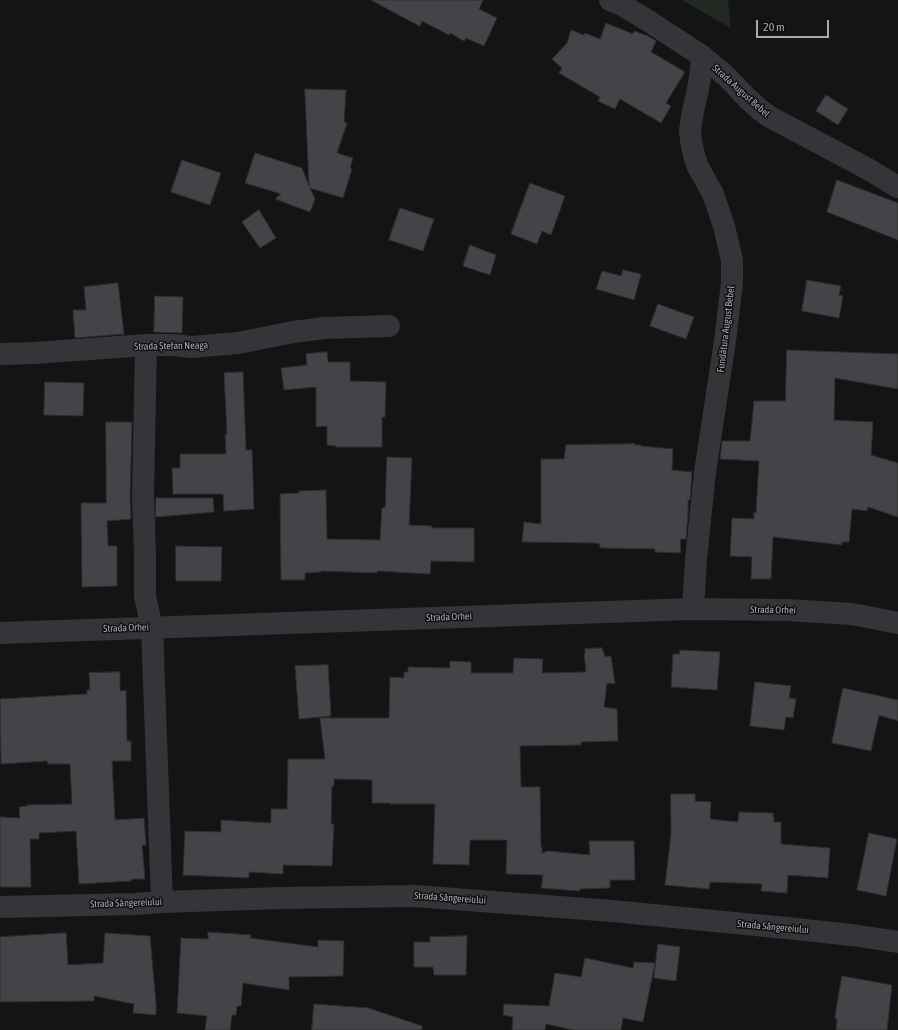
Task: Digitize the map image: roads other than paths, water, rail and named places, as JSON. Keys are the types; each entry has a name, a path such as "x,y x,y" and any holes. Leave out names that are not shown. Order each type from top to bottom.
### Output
{"street":[{"name":"Strada August Bebel","path":"610,0 622,5 647,20 702,56 726,76 759,109 770,117 898,186"},
{"name":"Fundătura August Bebel","path":"693,609 696,560 705,472 726,340 732,283 732,260 724,226 713,194 697,165 691,141 690,130 700,77 702,56"},
{"name":"Strada Ștefan Neaga","path":"0,354 36,353 146,345 192,347 238,343 293,332 325,328 389,326"},
{"path":"146,345 143,497 145,596 152,628 162,902"},
{"name":"Strada Orhei","path":"0,633 693,609 787,610 852,614 898,623"},
{"name":"Strada Sângereiului","path":"0,907 134,904 281,898 415,896 612,911 852,935 898,942"}]}
